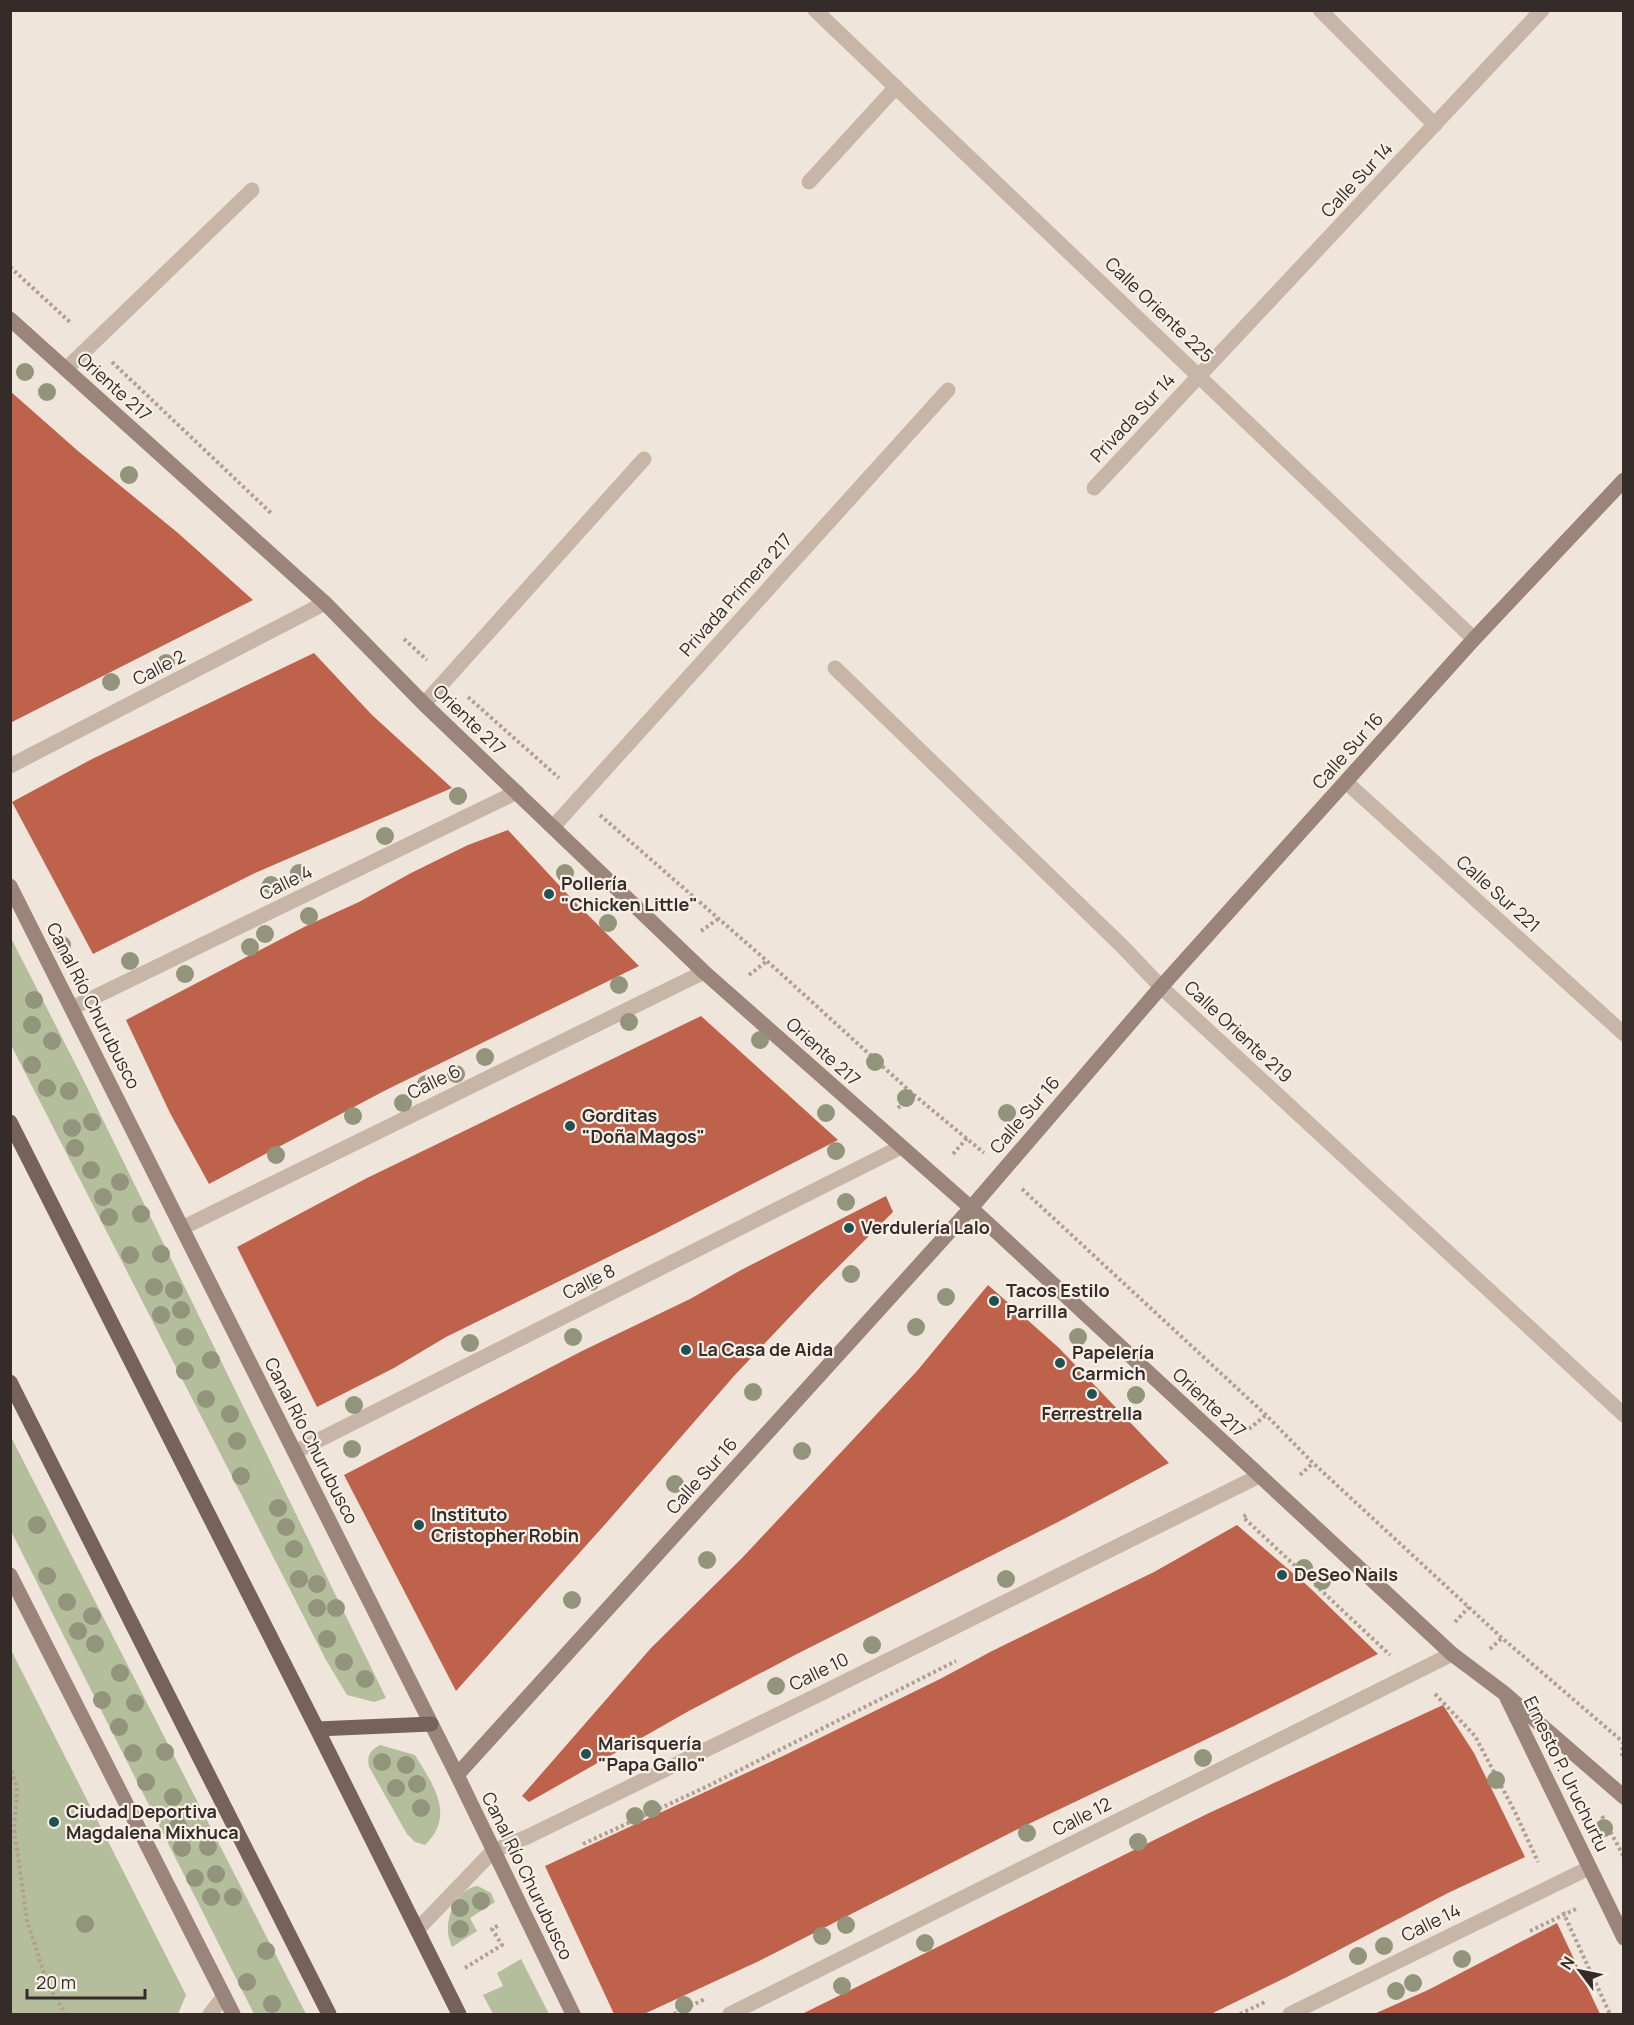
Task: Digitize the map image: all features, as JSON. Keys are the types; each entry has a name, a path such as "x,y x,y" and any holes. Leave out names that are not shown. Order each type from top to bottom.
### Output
{"main road":[{"path":"10,1122 459,2014"},
{"path":"10,1382 329,2014"},
{"path":"317,1729 431,1724"}],"street":[{"name":"Calle Oriente 225","path":"815,10 1473,639"},
{"path":"1320,10 1435,125"},
{"name":"Calle Sur 14","path":"1200,376 1542,10"},
{"path":"809,182 896,87"},
{"path":"66,369 252,190"},
{"name":"Oriente 217","path":"10,319 325,603 424,704 704,972 971,1208 1452,1654 1504,1693 1623,1797"},
{"name":"Privada Sur 14","path":"1094,488 1200,376"},
{"name":"Privada Primera 217","path":"553,827 948,390"},
{"path":"424,704 644,459"},
{"name":"Calle Sur 16","path":"457,1775 971,1208 1161,987 1473,639 1623,480"},
{"name":"Calle 2","path":"10,766 325,603"},
{"name":"Calle Oriente 219","path":"835,668 1123,947 1161,987 1623,1415"},
{"name":"Calle Sur 221","path":"1346,782 1623,1035"},
{"name":"Calle 4","path":"72,1008 517,792"},
{"name":"Canal Río Churubusco","path":"10,886 457,1775 573,2014"},
{"name":"Calle 6","path":"182,1228 704,972"},
{"name":"Calle 8","path":"295,1452 901,1147"},
{"name":"Calle 10","path":"417,1930 493,1851 527,1837 820,1694 1259,1476"},
{"path":"10,1575 233,2014"},
{"name":"Calle 12","path":"730,2014 1452,1654"},
{"name":"Ernesto P. Uruchurtu","path":"1504,1693 1623,1938"},
{"name":"Calle 14","path":"1290,2014 1589,1868"},
{"path":"210,2014 224,1996"}],"path":[{"path":"10,267 278,519"},
{"path":"398,634 1003,1171 1266,1414 1313,1463 1502,1638 1623,1742 1621,1752 1623,1762"},
{"path":"1313,1463 1279,1494 1243,1517 1411,1675 1435,1694 1475,1736 1551,1886 1610,2014"},
{"path":"10,1765 16,1788 14,1829 27,1920 48,1986 66,2014"},
{"path":"1600,1813 1623,1857"},
{"path":"441,1978 472,1964 502,1945 492,1929 522,1909"}],"green space":[{"path":"11,938 81,1075 386,1698 374,1702 347,1695 326,1660 11,1045"},
{"path":"10,1435 306,2014 254,2014 11,1531"},
{"name":"Ciudad Deportiva Magdalena Mixhuca","path":"11,1650 186,1995 178,2014 11,2014"},
{"path":"380,1745 415,1755 434,1789 440,1811 439,1822 434,1834 425,1845 415,1842 407,1834 369,1767 370,1754"},
{"path":"478,1886 491,1893 495,1902 470,1918 477,1931 452,1947 448,1925 452,1910 459,1897"},
{"path":"521,1959 549,2014 493,2014 483,1995 503,1986 497,1973"}],"building":[{"path":"10,391 78,451 178,533 253,600 10,723"},
{"path":"314,653 372,715 452,788 255,873 93,954 12,802 92,759"},
{"path":"508,830 570,897 639,966 386,1090 209,1184 170,1113 126,1020 306,926 359,902 411,873 468,845"},
{"path":"701,1016 838,1140 655,1234 446,1337 394,1368 317,1407 237,1247 367,1178"},
{"path":"886,1196 893,1212 734,1376 456,1691 344,1475 582,1351 690,1299 741,1270"},
{"path":"988,1285 1059,1348 1169,1463 687,1712 529,1802 522,1796 651,1648 743,1557 917,1371"},
{"path":"1237,1525 1309,1587 1378,1654 1232,1727 1016,1830 757,1962 644,2014 614,2014 545,1866 785,1755 942,1678 1154,1572"},
{"path":"1443,1705 1474,1753 1525,1857 1448,1893 1211,2014 802,2014 1209,1813"},
{"path":"1557,1923 1600,2014 1374,2014 1428,1990"}],"place":[{"name":"Pollería \"Chicken Little\"","path":"549,894"},
{"name":"Gorditas \"Doña Magos\"","path":"570,1126"},
{"name":"Verdulería Lalo","path":"849,1228"},
{"name":"Tacos Estilo Parrilla","path":"994,1301"},
{"name":"La Casa de Aida","path":"686,1350"},
{"name":"Papelería Carmich","path":"1060,1363"},
{"name":"Ferrestrella","path":"1092,1394"},
{"name":"Instituto Cristopher Robin","path":"419,1525"},
{"name":"DeSeo Nails","path":"1282,1575"},
{"name":"Marisquería \"Papa Gallo\"","path":"586,1754"},
{"name":"Ciudad Deportiva Magdalena Mixhuca","path":"54,1822"}]}
